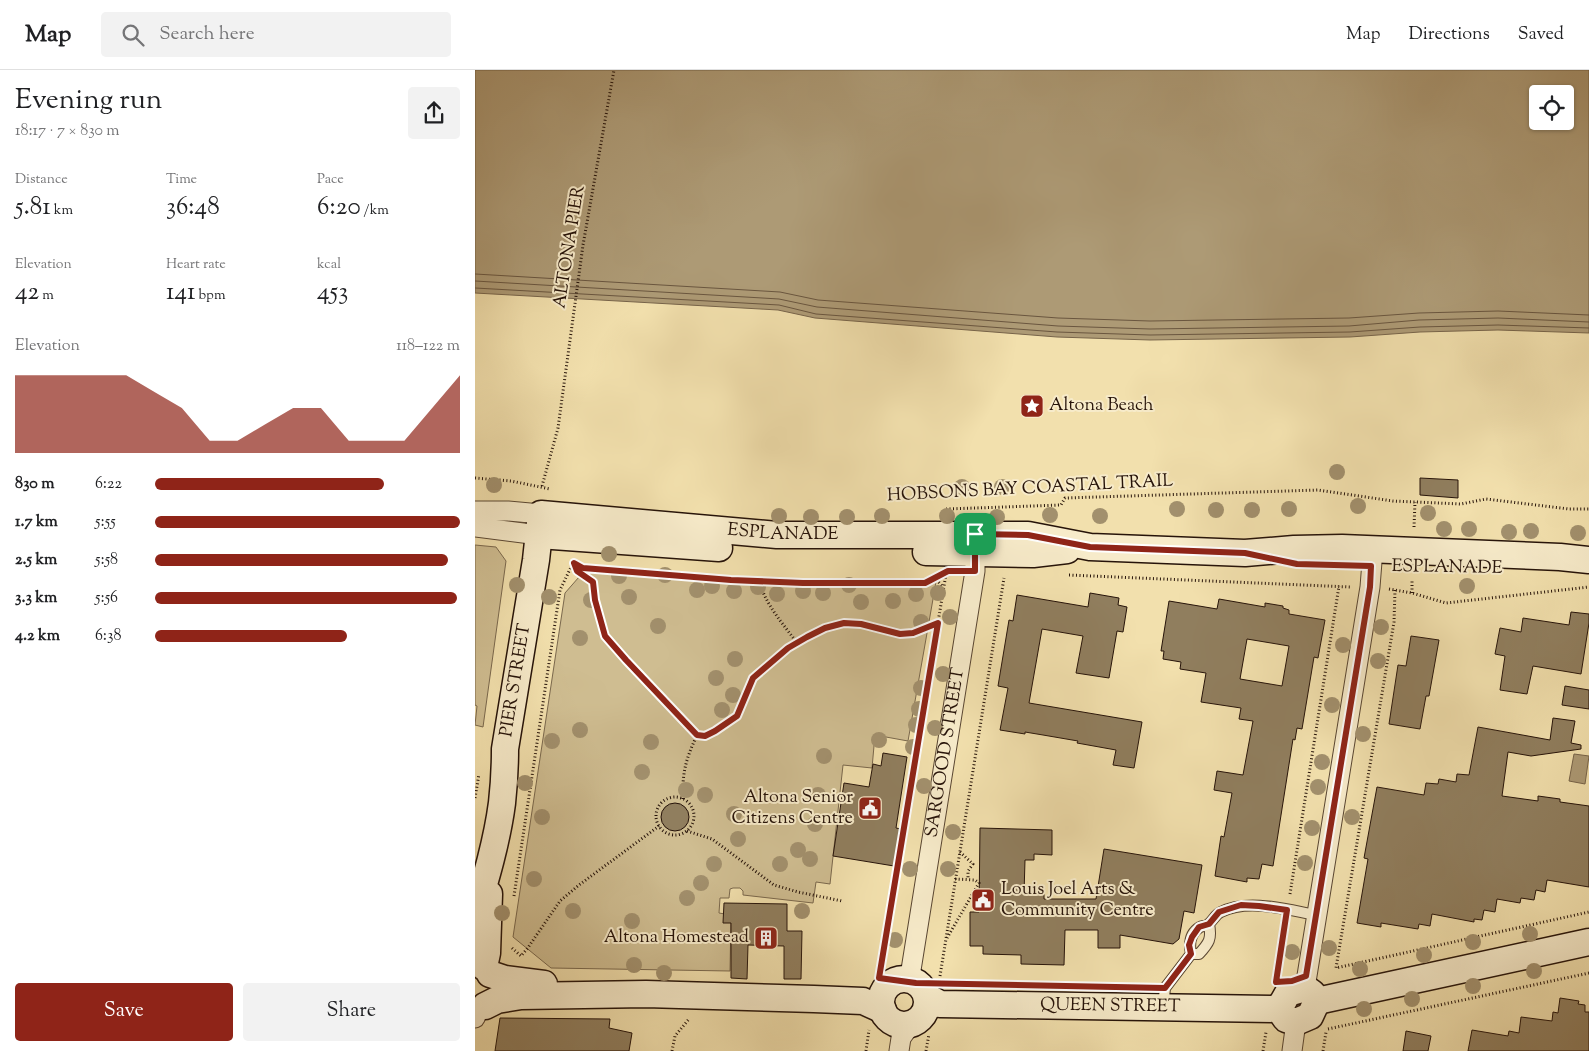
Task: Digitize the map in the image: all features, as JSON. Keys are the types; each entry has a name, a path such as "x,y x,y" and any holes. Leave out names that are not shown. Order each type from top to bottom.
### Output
{"street":[{"name":"ESPLANADE","path":"475,511 508,511 540,524"},
{"name":"ESPLANADE","path":"475,527 540,524 777,535 975,553 1028,535 1090,547 1245,553 1297,564 1371,568 1571,571 1589,567"},
{"name":"PIER STREET","path":"475,915 493,848 501,806 505,749 540,524"},
{"name":"SARGOOD STREET","path":"902,1006 975,553"},
{"name":"ESPLANADE","path":"1371,568 1560,557 1589,560"},
{"path":"1291,1051 1281,1020 1310,1016 1309,989 1316,914 1371,568"},
{"name":"PIER STREET","path":"478,1011 490,999 493,990 493,982 483,967 493,848"},
{"path":"1309,989 1589,942"},
{"path":"483,967 505,979 523,982 647,994"},
{"name":"QUEEN STREET","path":"647,994 829,999 902,1006 1163,1008 1281,1020"},
{"path":"478,1011 497,1000 521,996 647,994"}],"lane":[{"path":"1163,1008 1165,988 1191,954 1189,945 1192,937 1199,927 1209,924 1219,912 1241,905 1316,914"},
{"path":"1191,954 1199,954 1206,946 1211,935 1209,924"}],"path":[{"name":"ALTONA PIER","path":"542,486 558,428 583,245 614,70"},
{"path":"475,478 511,481 542,486 551,490"},
{"name":"HOBSONS BAY COASTAL TRAIL","path":"938,509 1061,505 1065,498 1318,490 1393,501 1461,504 1486,498 1569,509 1589,509"},
{"path":"1414,530 1415,502"},
{"path":"574,563 583,568 731,580 803,583 925,583 975,553 1005,572 939,983 902,1006 866,1051"},
{"path":"574,563 577,571 593,582 595,600 605,636 697,735 705,736 737,716 753,678 797,643 825,628 844,623 861,624 900,634 913,633 938,623"},
{"path":"513,905 560,590 574,563"},
{"path":"1061,574 1339,586 1371,568 1395,590 1446,603 1589,586"},
{"path":"927,572 943,588"},
{"path":"902,1006 879,978 946,572"},
{"path":"1412,579 1412,593"},
{"path":"760,580 768,601 797,643"},
{"path":"1339,586 1276,982 1292,981 1309,989 1336,968 1589,912"},
{"path":"1336,968 1394,622 1395,590"},
{"path":"683,799 686,760 697,735"},
{"path":"671,798 683,799 692,807 694,814 691,826 687,831 675,835 664,831 659,826 657,815 661,804 665,800 671,798"},
{"path":"507,943 521,956 560,902 579,885 659,826"},
{"path":"687,831 712,839 774,885 842,901"},
{"path":"959,852 973,864 968,871 967,879"},
{"path":"945,940 979,883 975,880 955,879"},
{"path":"943,911 950,913"},
{"path":"673,1051 675,1036 690,1018"},
{"path":"1263,1051 1281,1020"},
{"path":"1323,1051 1327,1029"}],"shaded area":[{"path":"475,545 496,547 506,561 483,727 475,725 477,706 475,705"},
{"path":"595,569 766,579 936,582 908,741 875,735 872,768 843,765 830,884 816,882 813,903 743,895 743,891 740,888 730,889 729,898 720,898 719,913 731,915 730,971 551,968 513,937 565,593 579,577"}],"water":[{"path":"475,70 1589,70 1589,333 1498,330 1420,332 1350,337 1150,340 1057,337 815,318 778,310 475,293"},
{"path":"1574,754 1589,756 1585,784 1569,781"}],"building":[{"path":"1420,478 1458,480 1458,498 1420,495"},
{"path":"1090,593 1119,598 1118,605 1127,607 1123,632 1117,631 1109,678 1076,673 1083,636 1042,629 1029,703 1142,722 1134,768 1113,765 1116,750 1077,743 1078,741 1025,732 1025,734 1000,730 1008,688 998,686 1009,620 1013,621 1017,595 1088,607"},
{"path":"1219,599 1265,607 1265,603 1283,606 1283,608 1289,610 1289,614 1325,620 1318,658 1314,657 1302,729 1297,728 1295,740 1293,739 1273,866 1262,864 1259,879 1247,878 1247,882 1215,876 1221,836 1224,837 1232,793 1214,790 1217,771 1243,775 1253,721 1239,719 1241,708 1201,702 1206,673 1180,669 1181,662 1163,659 1164,651 1161,651 1169,601 1217,609","holes":["1247,639 1289,646 1282,686 1240,679"]},
{"path":"1571,612 1589,614 1581,674 1533,666 1527,694 1500,690 1505,656 1495,654 1500,628 1521,632 1523,618 1569,625"},
{"path":"1411,636 1439,640 1429,696 1426,696 1420,729 1389,724 1398,665 1406,666"},
{"path":"1565,686 1589,690 1589,709 1562,705"},
{"path":"1553,718 1575,721 1571,743 1581,745 1581,749 1531,756 1508,752 1502,796 1538,801 1538,796 1560,799 1560,802 1589,806 1589,887 1547,880 1545,892 1536,890 1534,900 1521,898 1520,903 1497,899 1495,912 1484,910 1482,920 1474,919 1474,922 1432,914 1430,926 1419,924 1418,929 1381,923 1381,927 1357,923 1368,859 1364,858 1377,787 1424,795 1426,783 1438,784 1439,779 1456,782 1457,774 1469,775 1478,727 1550,740"},
{"name":"Altona Senior Citizens Centre","path":"883,753 907,757 896,828 901,829 894,866 833,856 844,783 869,787 873,764 881,766"},
{"path":"675,803 685,807 689,817 685,827 675,831 665,827 661,817 665,807"},
{"path":"980,828 1052,830 1052,855 1034,854 1034,860 1025,860 1024,894 1044,894 1044,899 1096,899 1104,849 1202,865 1194,913 1184,911 1179,939 1173,944 1120,935 1120,948 1098,948 1098,930 1065,930 1064,965 1021,964 1021,955 983,954 983,946 970,946 970,912 979,912"},
{"name":"Altona Homestead","path":"724,903 787,904 787,931 802,931 801,979 784,979 784,946 748,945 747,979 731,978 731,923 723,923"},
{"path":"1560,998 1579,1001 1578,1004 1585,1005 1585,1012 1589,1012 1589,1051 1468,1051 1472,1030 1508,1036 1509,1031 1519,1033 1521,1017 1552,1021 1553,1012 1558,1013"},
{"path":"500,1018 610,1019 609,1028 632,1033 629,1051 495,1051"},
{"path":"1406,1031 1431,1036 1428,1051 1403,1051"}],"place":[{"name":"Altona Beach","path":"1032,406"},
{"name":"Altona Senior Citizens Centre","path":"870,808"},
{"name":"Louis Joel Arts & Community Centre","path":"983,900"},
{"name":"Altona Homestead","path":"766,938"}],"route":[{"path":"975,534 1028,535 1090,547 1245,553 1297,564 1371,566 1370,587 1306,976 1292,981 1276,982 1287,910 1241,905 1219,912 1209,924 1199,927 1189,945 1191,954 1165,988 916,983 879,978 938,623 913,633 900,634 861,624 844,623 825,628 788,648 753,678 737,716 705,736 697,735 605,636 595,600 593,582 577,571 574,563 583,568 731,580 803,583 925,583 948,571 975,571 975,534"}]}
